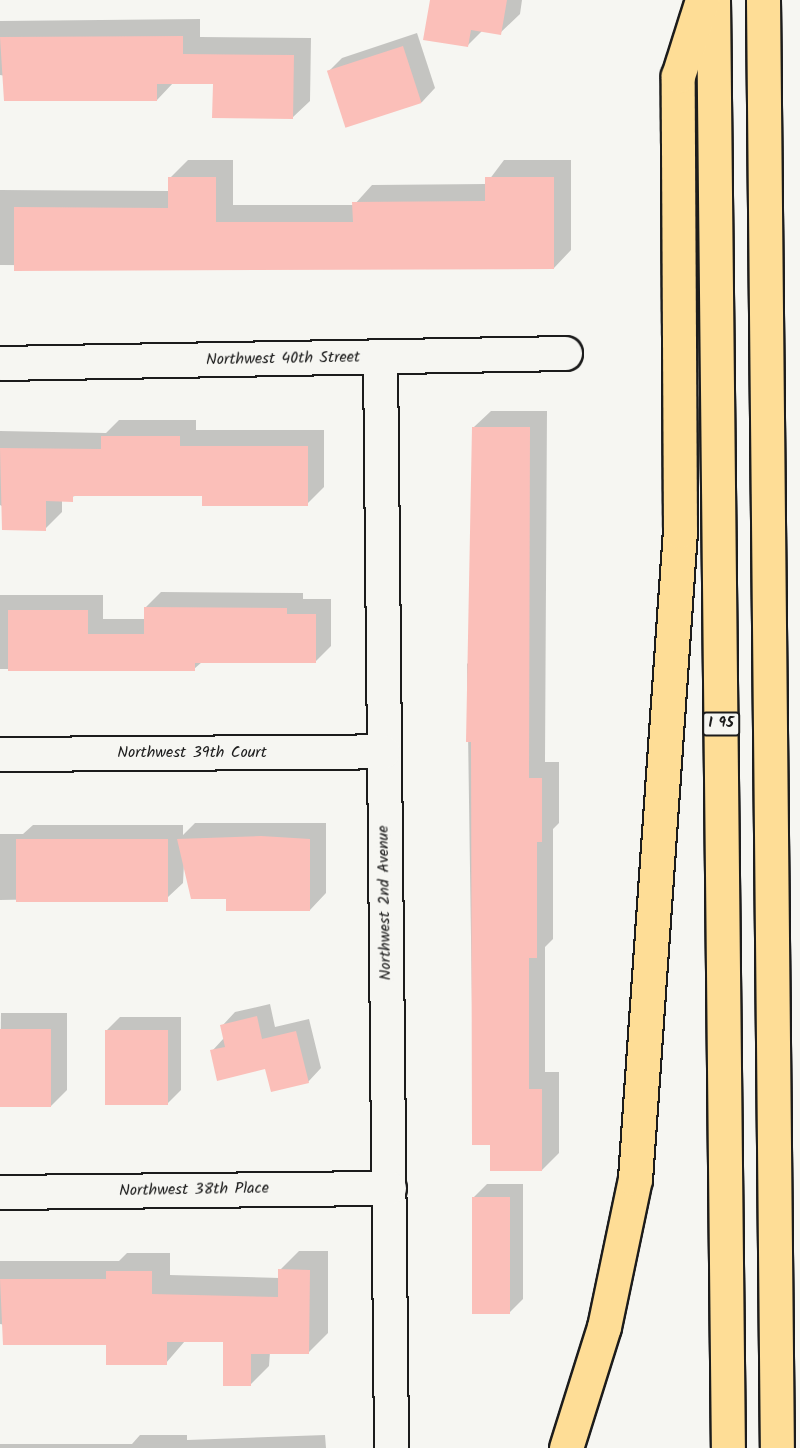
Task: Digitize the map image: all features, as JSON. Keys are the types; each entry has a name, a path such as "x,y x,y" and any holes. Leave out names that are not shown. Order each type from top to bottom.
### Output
{"highway":[{"path":"566,1448 604,1326 635,1179 680,531 678,76 702,0"},
{"name":"I 95","path":"713,0 728,1448"},
{"path":"765,0 777,1448"}],"street":[{"name":"Northwest 40th Street","path":"0,363 566,353"},
{"name":"Northwest 2nd Avenue","path":"380,357 391,1448"},
{"name":"Northwest 39th Court","path":"0,754 383,751"},
{"name":"Northwest 38th Place","path":"0,1192 389,1188"}],"building":[{"path":"430,0 507,0 501,35 471,30 468,47 423,40"},
{"path":"183,36 183,54 294,55 293,119 212,118 213,84 157,84 157,101 4,101 0,37"},
{"path":"403,46 422,103 345,128 327,71"},
{"path":"168,177 216,177 216,222 353,222 352,202 485,201 485,177 554,177 554,269 14,271 14,207 168,208"},
{"path":"472,427 530,427 529,778 542,778 542,842 537,842 537,958 529,958 529,1089 542,1089 542,1171 490,1171 490,1145 472,1145 471,742 466,742"},
{"path":"101,436 180,436 180,446 308,446 308,506 202,506 202,496 73,496 73,502 46,501 46,531 2,530 0,448 101,449"},
{"path":"144,607 287,608 287,614 316,614 316,663 195,663 195,671 8,671 8,610 88,610 88,634 144,634"},
{"path":"261,836 310,839 310,911 226,911 226,899 191,899 177,839"},
{"path":"16,839 168,839 168,902 16,902"},
{"path":"257,1016 262,1039 296,1031 309,1083 271,1092 265,1069 217,1081 210,1050 225,1047 220,1025"},
{"path":"0,1029 51,1029 51,1107 0,1107"},
{"path":"105,1030 168,1030 168,1105 105,1105"},
{"path":"472,1197 510,1197 510,1314 472,1314"},
{"path":"278,1269 310,1270 309,1354 251,1354 251,1386 223,1386 223,1342 167,1342 167,1365 106,1365 106,1345 3,1345 0,1279 106,1279 106,1271 152,1271 152,1294 278,1297"}]}
